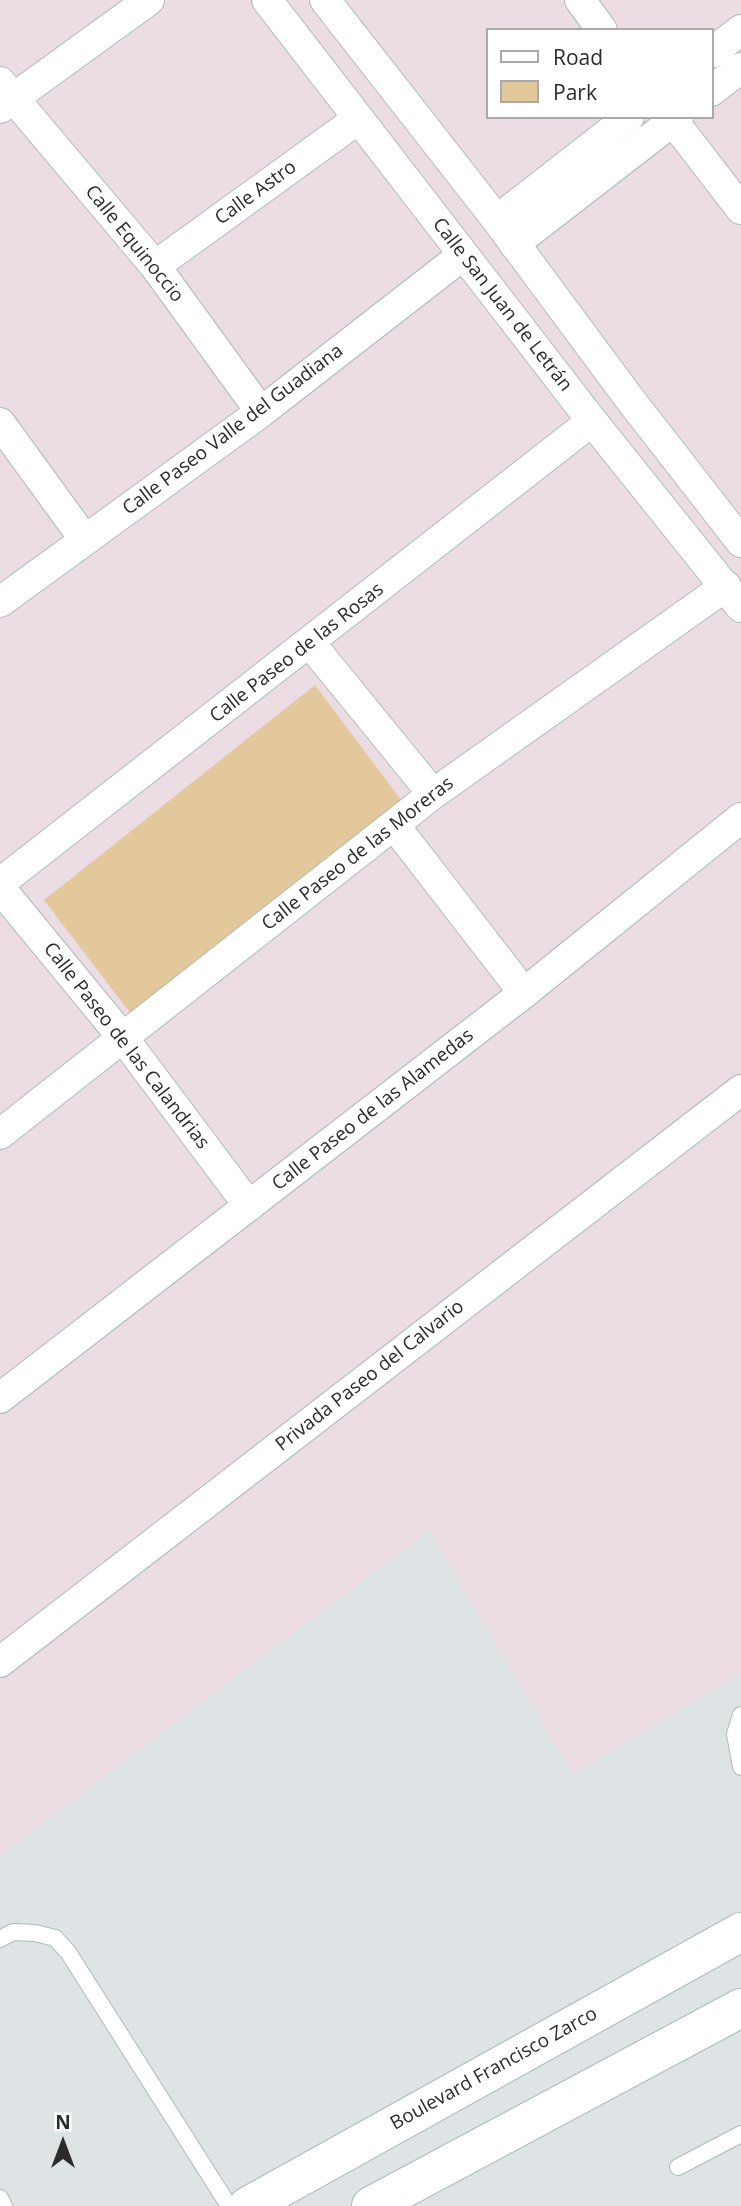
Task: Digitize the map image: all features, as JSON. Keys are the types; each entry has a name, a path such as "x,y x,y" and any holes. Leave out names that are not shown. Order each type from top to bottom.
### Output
{"main road":[{"name":"Boulevard Francisco Zarco","path":"248,2206 741,1932"},
{"path":"371,2206 741,2008"}],"street":[{"path":"4,96 149,0"},
{"name":"Calle San Juan de Letrán","path":"267,0 592,421 733,597"},
{"path":"325,0 497,220 741,542"},
{"path":"580,0 601,28"},
{"path":"713,51 741,30"},
{"path":"713,89 741,68"},
{"name":"Calle Equinoccio","path":"4,96 155,266 261,412"},
{"name":"Calle Astro","path":"155,266 358,119"},
{"path":"497,220 626,119"},
{"path":"514,244 673,119"},
{"path":"675,119 741,209"},
{"name":"Calle Paseo Valle del Guadiana","path":"0,602 261,412 463,255"},
{"name":"Calle Paseo de las Rosas","path":"0,886 592,421"},
{"path":"0,423 85,540"},
{"name":"Calle Paseo de las Moreras","path":"0,1134 433,794 733,597"},
{"path":"310,643 433,794"},
{"name":"Calle Paseo de las Alamedas","path":"0,1398 524,993 741,818"},
{"path":"394,825 524,993"},
{"name":"Calle Paseo de las Calandrias","path":"0,886 124,1039 249,1206"},
{"name":"Privada Paseo del Calvario","path":"0,1662 741,1090"}],"lane":[{"path":"741,1715 735,1734 741,1767"},
{"path":"0,1939 13,1933 35,1934 55,1938 68,1952 229,2206"},
{"path":"678,2166 741,2134"},
{"path":"0,2199 4,2206"}],"shaded area":[{"path":"429,1531 573,1774 741,1673 741,2206 0,2206 0,1855"}],"green space":[{"path":"315,685 405,805 131,1014 44,900"}]}
